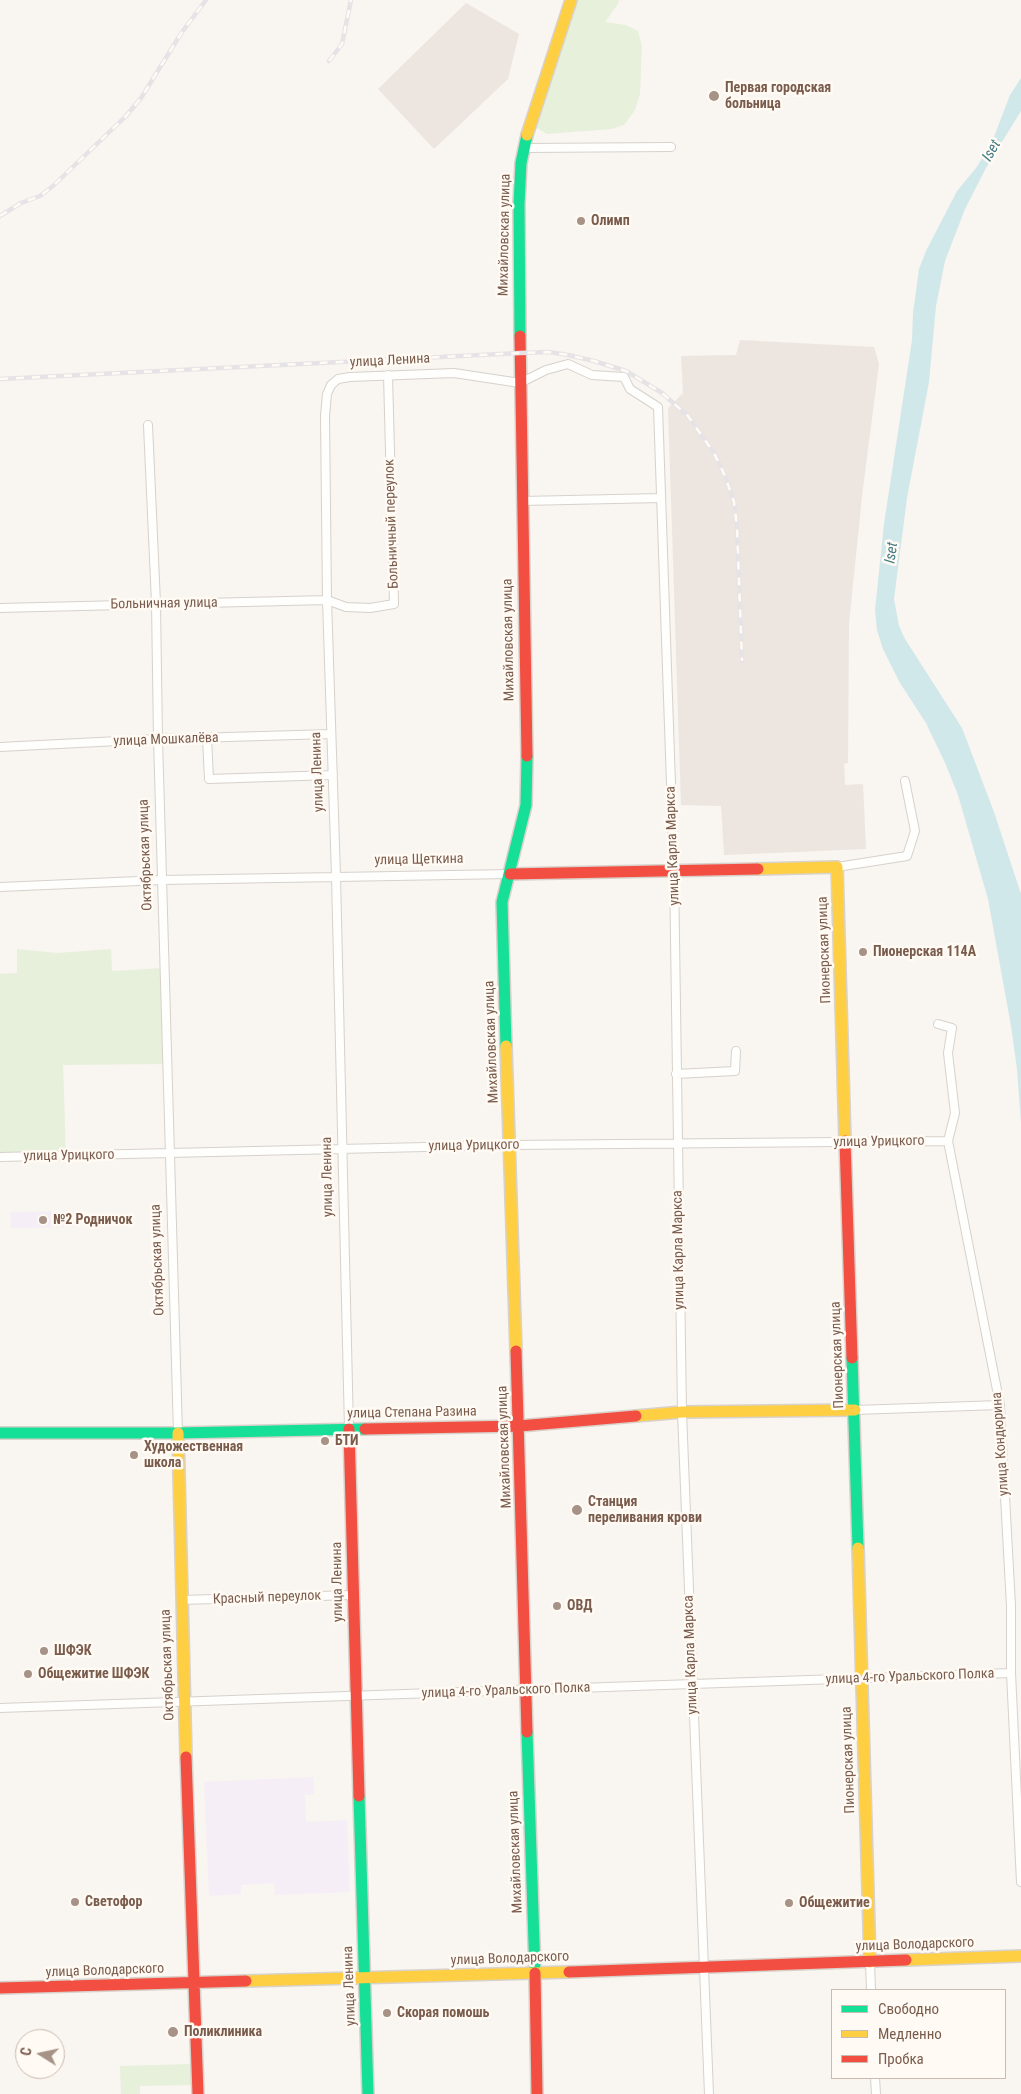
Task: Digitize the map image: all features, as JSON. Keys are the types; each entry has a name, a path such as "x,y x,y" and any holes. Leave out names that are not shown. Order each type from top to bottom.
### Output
{"main road":[{"name":"Михайловская улица","path":"537,2094 519,1426 502,902 526,806 520,382 519,204 522,162 529,127 571,0"},
{"name":"улица Щеткина","path":"510,874 837,867"},
{"name":"Пионерская улица","path":"837,867 855,1410 870,1962"},
{"name":"улица Степана Разина","path":"0,1433 178,1433 519,1426 682,1412 855,1410"},
{"name":"улица Ленина","path":"349,1429 368,2094"},
{"name":"Октябрьская улица","path":"178,1433 181,1600 198,2094"},
{"name":"улица Володарского","path":"0,1988 365,1979 1021,1956"}],"street":[{"path":"525,148 671,147"},
{"name":"улица Карла Маркса","path":"520,382 546,370 568,364 592,374 624,377 630,389 658,407 674,871 682,1412 709,2094"},
{"name":"улица Ленина","path":"349,1429 336,876 327,600 324,416 327,394 331,384 338,379 388,375 454,373 520,382"},
{"name":"Больничный переулок","path":"327,600 346,607 370,608 394,604 388,375"},
{"name":"Октябрьская улица","path":"148,425 156,603 158,739 178,1433"},
{"path":"522,501 661,498"},
{"name":"Больничная улица","path":"0,608 327,600"},
{"name":"улица Мошкалёва","path":"0,747 158,739 331,734"},
{"path":"208,738 209,779 333,775"},
{"path":"837,867 907,856 915,831 905,781"},
{"name":"улица Щеткина","path":"0,887 162,880 510,874"},
{"name":"улица Кондюрина","path":"938,1024 952,1028 948,1053 955,1113 948,1141 1000,1405 1011,1606 1011,1673 1021,1882"},
{"path":"676,1074 735,1072 736,1051"},
{"name":"улица Урицкого","path":"0,1157 510,1145 948,1141"},
{"path":"855,1410 1000,1405"},
{"name":"Красный переулок","path":"181,1600 353,1595"},
{"name":"улица 4-го Уральского Полка","path":"0,1708 1011,1673"},
{"name":"Пионерская улица","path":"870,1962 871,1989"},
{"path":"875,2079 876,2094"}],"shaded area":[{"path":"466,3 519,34 508,79 434,149 378,89"},
{"path":"740,340 874,347 879,364 862,496 849,624 848,763 844,764 845,785 863,784 866,849 724,855 721,806 681,805 668,408 683,393 681,356 736,355"},
{"name":"№2 Родничок","path":"75,1211 76,1227 11,1228 10,1212"},
{"path":"313,1777 314,1794 305,1795 306,1822 347,1820 350,1892 275,1895 274,1883 241,1885 241,1894 209,1896 204,1782"}],"green space":[{"path":"575,0 619,0 605,22 626,25 638,31 642,46 640,94 635,110 624,125 612,129 547,134 537,128 538,119"},
{"path":"17,949 57,953 111,949 112,971 164,968 167,1064 63,1065 66,1156 0,1157 0,974 17,973"},
{"path":"192,2064 192,2085 140,2086 140,2094 121,2094 120,2066"}],"water":[{"name":"Iset","path":"1021,78 1021,111 986,168 965,209 945,261 936,306 929,382 907,498 894,599 899,626 905,639 962,728 994,812 1021,894 1021,1123 1017,1069 1011,1026 988,899 958,795 926,723 900,683 883,649 877,630 875,610 884,524 912,340 913,313 919,269 926,251 957,191 976,168 992,142 1010,95"}],"railway":[{"path":"0,216 21,203 40,196 53,186 126,116 141,98 182,32 206,0"},
{"path":"329,61 342,44 351,0"},
{"path":"0,379 549,352 594,361 626,371 662,393 688,416 714,453 725,476 734,502 737,527 742,661"}],"traffic: fast":[{"path":"520,336 519,204 521,163 527,135"},
{"path":"506,1046 502,902 526,805 527,756"},
{"path":"852,1358 858,1548"},
{"path":"0,1433 178,1433 365,1429"},
{"path":"527,1732 535,1973"},
{"path":"359,1796 368,2094"}],"traffic: slow":[{"path":"527,135 571,0"},
{"path":"758,869 837,867 845,1141"},
{"path":"506,1046 516,1351"},
{"path":"636,1416 682,1412 855,1410"},
{"path":"178,1433 186,1757"},
{"path":"858,1548 870,1962"},
{"path":"906,1960 1021,1956"},
{"path":"246,1981 569,1972"}],"traffic: jam":[{"path":"520,336 527,756"},
{"path":"510,874 758,869"},
{"path":"845,1141 852,1358"},
{"path":"516,1351 527,1732"},
{"path":"365,1429 519,1426 636,1416"},
{"path":"349,1429 359,1796"},
{"path":"186,1757 198,2094"},
{"path":"569,1972 906,1960"},
{"path":"535,1973 537,2094"},
{"path":"0,1988 246,1981"}],"place":[{"name":"Первая городская больница","path":"714,96"},
{"name":"Олимп","path":"581,221"},
{"name":"Пионерская 114А","path":"863,952"},
{"name":"№2 Родничок","path":"43,1220"},
{"name":"БТИ","path":"325,1441"},
{"name":"Художественная школа","path":"134,1455"},
{"name":"Станция переливания крови","path":"577,1510"},
{"name":"ОВД","path":"557,1606"},
{"name":"ШФЭК","path":"44,1651"},
{"name":"Общежитие ШФЭК","path":"28,1674"},
{"name":"Светофор","path":"75,1902"},
{"name":"Общежитие","path":"789,1903"},
{"name":"Скорая помошь","path":"387,2013"},
{"name":"Поликлиника","path":"173,2032"}]}
